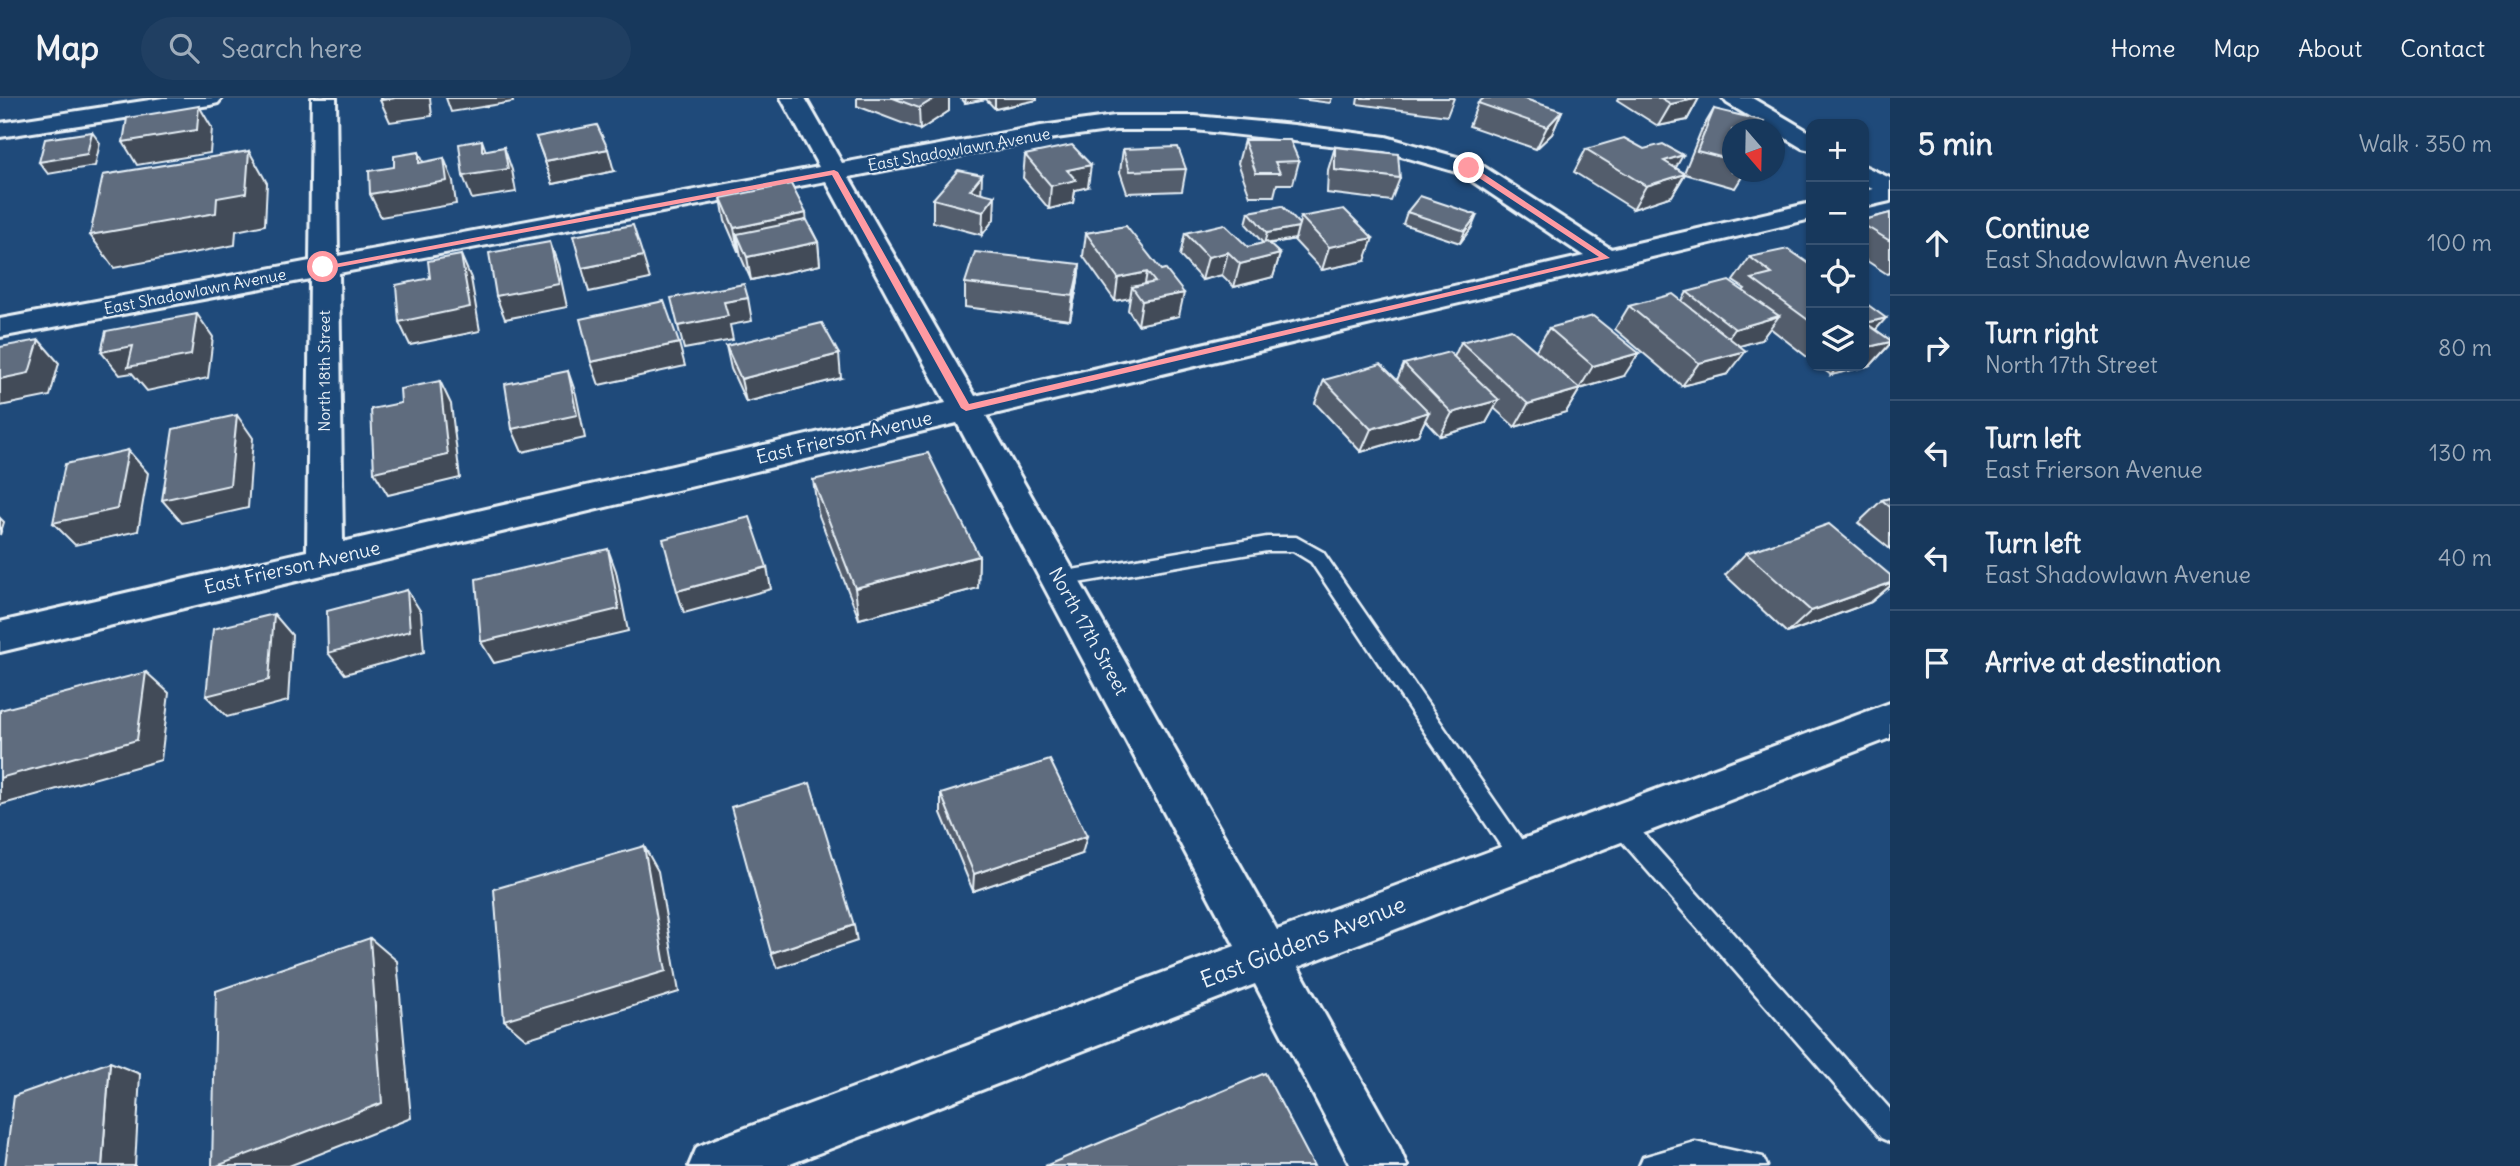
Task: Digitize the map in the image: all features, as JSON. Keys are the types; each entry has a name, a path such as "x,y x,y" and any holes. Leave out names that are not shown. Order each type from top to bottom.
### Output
{"street":[{"path":"0,130 210,98"},
{"name":"North 18th Street","path":"324,98 325,559"},
{"name":"North 17th Street","path":"793,98 1060,579 1380,1166"},
{"path":"1735,98 1806,140"},
{"name":"East Shadowlawn Avenue","path":"0,328 1041,133 1115,123 1195,123 1385,144 1469,168 1606,258"},
{"path":"1869,177 1890,191"},
{"path":"1869,197 1890,191"},
{"name":"East Frierson Avenue","path":"0,637 1806,212"},
{"name":"East Giddens Avenue","path":"716,1166 1890,720"}],"lane":[{"path":"1060,579 1267,544 1296,544 1317,557 1522,859"},
{"path":"1619,822 1890,1129"},
{"path":"1656,1165 1695,1155 1754,1166"}],"building":[{"path":"893,98 935,98 919,108"},
{"path":"1484,98 1522,98 1562,111 1547,127 1478,103"},
{"path":"1661,98 1699,98 1671,104"},
{"path":"199,106 197,130 123,142 127,118"},
{"path":"1714,109 1756,119 1722,119 1722,157 1697,151"},
{"path":"597,125 608,149 545,161 536,137"},
{"path":"92,132 87,154 39,162 45,139"},
{"path":"1624,138 1644,149 1663,144 1683,155 1664,161 1685,174 1646,186 1586,149"},
{"path":"482,140 482,151 504,147 508,169 463,176 459,144"},
{"path":"1244,140 1290,140 1299,161 1275,162 1280,173 1256,173"},
{"path":"1072,145 1091,165 1067,170 1076,180 1051,186 1025,155"},
{"path":"1178,147 1186,169 1130,171 1123,149"},
{"path":"1335,147 1398,154 1400,178 1335,170"},
{"path":"249,151 246,193 217,198 216,213 90,235 103,175"},
{"path":"419,152 419,163 444,158 447,181 370,194 369,171 394,167 394,156"},
{"path":"958,170 982,175 970,190 995,196 983,212 933,199"},
{"path":"791,184 806,213 734,228 721,198"},
{"path":"1420,196 1477,215 1465,231 1407,212"},
{"path":"1282,206 1299,224 1298,227 1267,233 1249,212"},
{"path":"1344,209 1373,238 1329,247 1301,217"},
{"path":"1890,213 1890,241 1869,228 1869,219"},
{"path":"806,220 818,242 747,257 737,234"},
{"path":"1224,224 1248,247 1267,242 1280,254 1240,264 1228,252 1208,257 1185,233"},
{"path":"633,225 643,256 582,268 573,236"},
{"path":"1126,226 1161,270 1165,269 1184,293 1142,301 1132,287 1155,282 1147,272 1118,278 1086,233"},
{"path":"550,242 559,284 496,296 489,253"},
{"path":"1788,249 1806,262 1806,318 1752,279 1772,274 1750,257"},
{"path":"975,252 1080,264 1073,296 965,283"},
{"path":"461,255 470,307 399,322 396,285 430,278 428,261"},
{"path":"1729,281 1779,316 1735,329 1687,292"},
{"path":"744,284 748,298 724,302 728,316 678,326 671,298"},
{"path":"1673,294 1746,351 1699,363 1629,306"},
{"path":"664,301 679,343 591,362 580,319"},
{"path":"1869,306 1886,318 1869,322"},
{"path":"197,314 191,355 128,367 133,346 101,352 106,331"},
{"path":"1593,316 1639,353 1593,366 1549,328"},
{"path":"822,323 839,354 741,379 726,346"},
{"path":"1869,325 1890,340 1869,347"},
{"path":"1511,329 1580,389 1528,404 1461,342"},
{"path":"39,340 29,373 0,379 0,347"},
{"path":"1449,352 1499,400 1452,413 1404,364"},
{"path":"1381,364 1429,412 1371,429 1324,380"},
{"path":"568,371 577,415 512,429 505,384"},
{"path":"440,381 448,455 374,472 371,409 401,403 400,389"},
{"path":"237,415 230,485 162,500 173,429"},
{"path":"128,450 117,509 53,523 65,464"},
{"path":"928,453 979,556 855,588 813,480"},
{"path":"1890,498 1890,507 1882,500"},
{"path":"750,517 767,567 677,591 663,539"},
{"path":"1829,524 1890,575 1890,583 1811,611 1746,553"},
{"path":"608,549 619,609 481,642 476,579"},
{"path":"407,590 410,631 328,653 327,611"},
{"path":"274,614 269,680 206,696 213,629"},
{"path":"146,672 137,740 0,778 0,710"},
{"path":"1050,760 1087,836 974,874 941,794"},
{"path":"810,783 854,925 771,953 731,807"},
{"path":"644,846 666,971 504,1020 494,889"},
{"path":"370,938 382,1103 212,1166 216,991"},
{"path":"110,1062 102,1166 5,1166 14,1096"},
{"path":"1265,1073 1314,1166 1045,1166"}],"route":[{"path":"323,267 834,172 966,408 1606,258 1469,168"}]}
